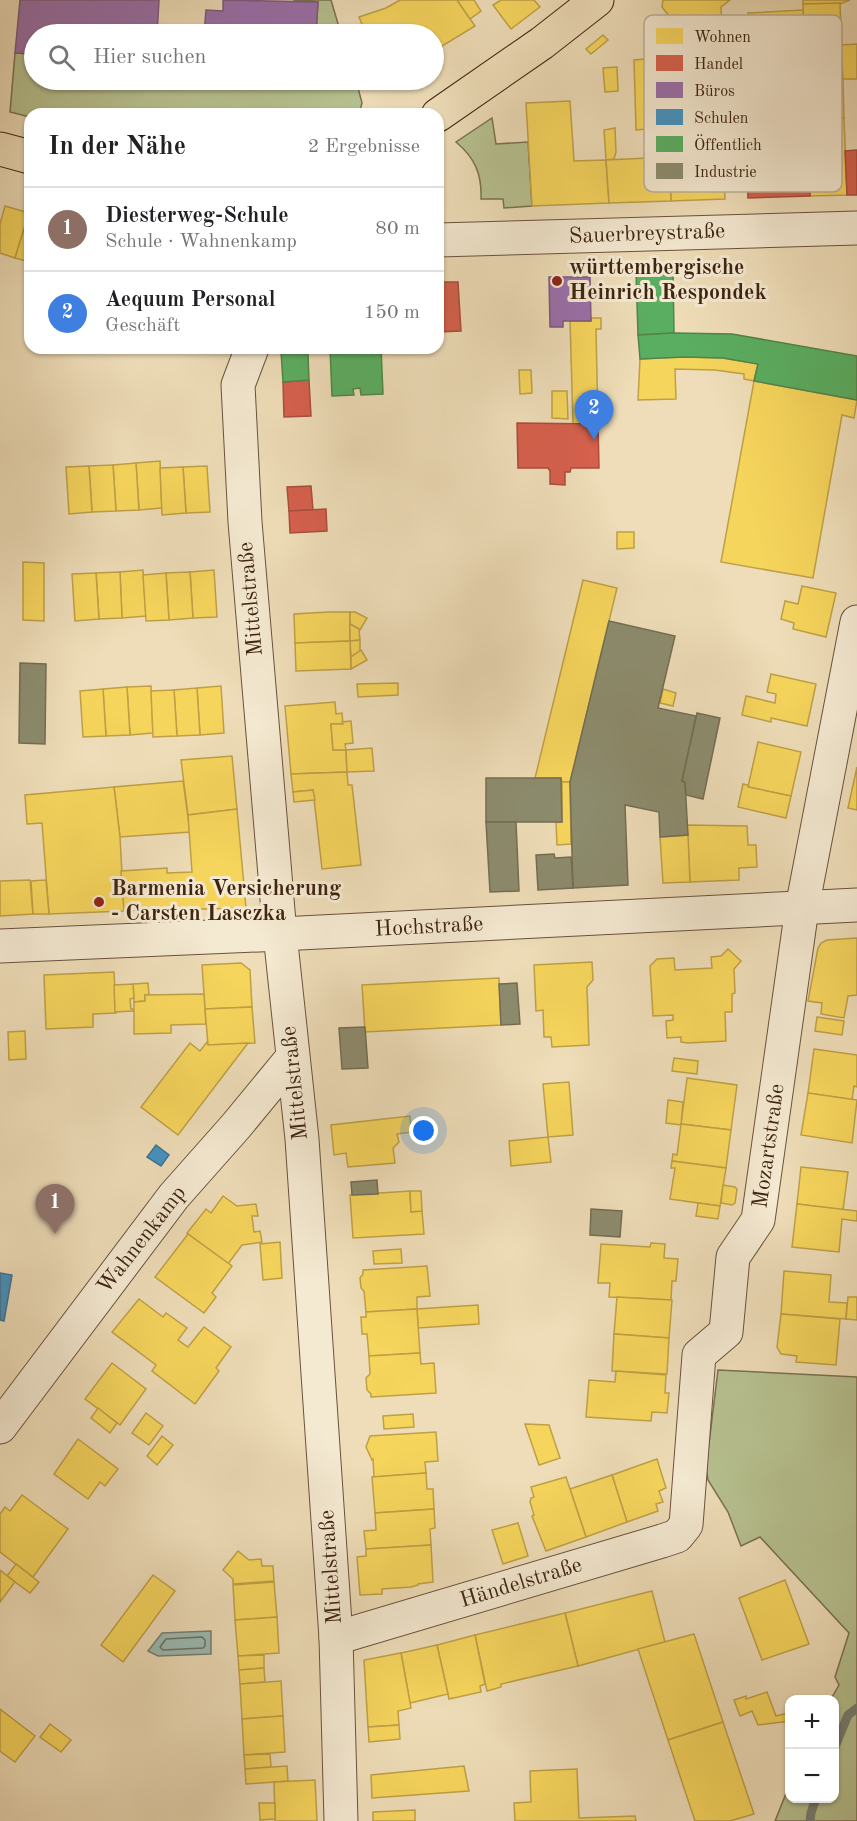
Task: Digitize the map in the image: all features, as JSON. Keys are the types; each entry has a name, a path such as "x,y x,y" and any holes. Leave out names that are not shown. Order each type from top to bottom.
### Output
{"main road":[{"path":"444,111 542,43 597,0"},
{"path":"0,149 24,155"}],"street":[{"name":"Sauerbreystraße","path":"444,240 857,228"},
{"name":"Mittelstraße","path":"250,354 238,386 240,442 253,632 280,934 302,1139 336,1638 340,1821"},
{"name":"Mozartstraße","path":"688,1509 699,1355 726,1332 733,1257 758,1220 802,908 857,622"},
{"name":"Hochstraße","path":"0,946 857,905"},
{"name":"Wahnenkamp","path":"0,1427 174,1196 292,1058"},
{"name":"Händelstraße","path":"336,1638 677,1536 686,1526 688,1509"}],"green space":[{"path":"293,0 331,0 338,24 317,24 318,2"},
{"path":"15,53 24,53 24,90 359,90 362,103 361,108 24,108 24,116 10,112"},
{"path":"492,118 496,144 528,142 532,206 504,208 503,199 481,199 479,174 473,160 456,142"},
{"path":"718,1370 857,1377 857,1821 775,1821 785,1796 785,1803 839,1803 839,1695 833,1695 839,1685 835,1677 849,1633 760,1537 741,1546 728,1512 708,1480 706,1468"}],"water":[{"path":"211,1631 211,1654 158,1656 148,1651 162,1633"}],"building: Wohnen":[{"path":"400,0 457,0 475,26 444,45 444,24 362,24 359,17 386,8"},
{"path":"457,0 474,0 481,11 470,19"},
{"path":"501,0 534,0 540,7 511,29 493,5"},
{"path":"663,0 730,0 721,7 721,15 668,15 662,7"},
{"path":"803,0 850,0 840,4 803,4"},
{"path":"840,3 840,15 803,15 803,4"},
{"path":"803,10 803,15 748,15 748,13"},
{"path":"603,35 608,40 591,54 586,49"},
{"path":"857,44 857,79 843,79 842,45"},
{"path":"644,59 644,129 636,130 634,60"},
{"path":"617,67 618,91 605,92 603,68"},
{"path":"843,79 844,118 842,118"},
{"path":"570,101 574,161 606,160 609,203 532,206 526,103"},
{"path":"842,118 844,118 847,195 810,196 810,192 842,192"},
{"path":"615,128 616,152 614,159 606,160 604,130"},
{"path":"644,158 644,192 671,192 671,201 609,203 606,160"},
{"path":"671,192 725,192 725,199 671,201"},
{"path":"5,206 24,212 24,229 15,258 0,253 0,224"},
{"path":"24,229 24,260 15,258"},
{"path":"591,318 601,318 601,329 596,329 598,424 573,424 570,321 591,321"},
{"path":"723,358 758,364 754,381 744,379 744,374 715,370 675,369 676,399 638,400 640,359"},
{"path":"519,370 531,370 532,393 520,394"},
{"path":"754,381 857,400 854,418 842,415 813,578 721,562"},
{"path":"552,391 567,391 568,419 552,418"},
{"path":"160,461 162,508 139,510 136,463"},
{"path":"136,463 139,510 116,511 113,465"},
{"path":"113,465 116,511 92,512 89,466"},
{"path":"89,466 92,512 69,514 66,467"},
{"path":"207,466 210,512 186,513 183,467"},
{"path":"183,467 186,513 162,515 160,468"},
{"path":"617,532 634,532 634,548 617,549"},
{"path":"23,562 44,563 44,621 23,620"},
{"path":"143,570 146,616 122,618 120,572"},
{"path":"214,570 217,617 193,618 190,572"},
{"path":"120,572 122,618 99,619 96,573"},
{"path":"190,572 193,618 169,620 166,573"},
{"path":"96,573 99,619 75,621 72,574"},
{"path":"166,573 169,620 146,621 143,575"},
{"path":"583,580 617,588 570,782 562,782 561,778 535,778"},
{"path":"802,586 836,593 826,637 793,629 794,623 781,619 785,601 798,604"},
{"path":"350,612 350,641 295,643 294,614"},
{"path":"350,612 367,618 360,630 350,624"},
{"path":"350,624 359,629 360,640 350,641"},
{"path":"360,640 360,651 351,657 350,641"},
{"path":"350,641 351,669 296,671 295,643"},
{"path":"361,650 367,660 351,669 351,657"},
{"path":"771,674 816,684 807,726 771,718 771,722 742,715 746,696 775,703 776,694 767,692"},
{"path":"398,683 398,695 358,697 357,684"},
{"path":"151,686 153,733 130,735 127,687"},
{"path":"221,686 224,733 200,735 197,688"},
{"path":"127,687 130,735 106,736 103,689"},
{"path":"197,688 200,735 177,736 174,690"},
{"path":"103,689 106,736 83,737 80,691"},
{"path":"663,689 676,693 673,706 660,703"},
{"path":"174,690 177,736 153,737 151,691"},
{"path":"335,702 336,714 342,713 343,724 331,724 333,750 346,750 347,772 291,774 285,706"},
{"path":"351,721 353,743 345,744 346,750 333,750 331,724"},
{"path":"758,742 801,752 791,796 748,787"},
{"path":"372,748 374,771 347,772 346,750"},
{"path":"232,756 237,809 188,815 181,760"},
{"path":"857,767 857,810 848,808"},
{"path":"347,772 348,785 352,785 361,865 322,869 313,790 293,792 291,774"},
{"path":"183,781 190,832 120,837 114,787"},
{"path":"562,782 570,782 571,844 557,845 556,822 562,822"},
{"path":"743,784 791,796 786,818 738,807"},
{"path":"114,787 120,837 124,911 49,914 42,823 27,824 25,795"},
{"path":"313,790 315,800 294,802 293,792"},
{"path":"237,809 246,908 124,911 121,871 167,868 167,873 192,872 188,815"},
{"path":"687,825 747,826 748,845 756,845 757,867 739,868 739,880 690,882"},
{"path":"688,835 690,882 663,883 660,837"},
{"path":"30,880 33,914 0,916 0,881"},
{"path":"46,880 49,914 33,914 31,881"},
{"path":"857,938 857,995 848,996 844,1018 821,1014 822,1003 808,1001 818,948 827,940"},
{"path":"728,949 741,961 734,969 735,993 732,994 732,1012 725,1012 726,1041 688,1043 681,1042 681,1037 667,1038 666,1021 673,1020 673,1015 653,1016 650,966 657,959 674,958 675,970 712,968 711,957 721,956"},
{"path":"592,962 593,980 587,987 589,1045 552,1047 551,1037 544,1037 543,1010 536,1011 534,965"},
{"path":"241,963 250,970 252,1007 205,1009 202,965"},
{"path":"114,972 116,1013 93,1014 93,1027 46,1029 44,975"},
{"path":"499,978 501,1025 365,1032 362,985"},
{"path":"148,983 149,995 145,995 145,1001 134,1002 133,984"},
{"path":"133,984 134,998 130,999 133,1011 115,1012 114,985"},
{"path":"204,994 206,1024 171,1025 171,1033 134,1034 134,1002 145,1001 145,995"},
{"path":"252,1007 255,1043 208,1045 205,1009"},
{"path":"817,1017 844,1021 842,1035 815,1031"},
{"path":"25,1031 26,1059 9,1060 8,1032"},
{"path":"207,1042 208,1045 248,1043 178,1135 141,1107 190,1043 200,1051"},
{"path":"814,1049 857,1055 857,1087 854,1086 852,1100 808,1093"},
{"path":"674,1058 698,1061 697,1074 672,1071"},
{"path":"687,1078 737,1085 731,1130 681,1124"},
{"path":"569,1082 573,1135 548,1137 543,1084"},
{"path":"808,1093 857,1100 852,1143 801,1135"},
{"path":"668,1100 683,1102 681,1125 666,1123"},
{"path":"410,1116 411,1132 397,1134 399,1142 393,1148 395,1163 348,1167 346,1153 334,1155 331,1125"},
{"path":"681,1124 731,1130 726,1168 672,1161 673,1154 677,1155"},
{"path":"548,1137 551,1162 511,1166 509,1141"},
{"path":"672,1161 726,1168 720,1206 670,1199 675,1168 671,1168"},
{"path":"801,1167 848,1172 843,1210 797,1204"},
{"path":"723,1185 737,1189 735,1203 732,1205 721,1203"},
{"path":"410,1191 411,1212 422,1211 424,1234 353,1238 350,1195"},
{"path":"410,1191 421,1191 422,1211 411,1212"},
{"path":"223,1196 237,1206 256,1204 258,1216 252,1216 254,1232 260,1231 262,1242 242,1245 228,1264 187,1233 206,1209 211,1213"},
{"path":"698,1203 720,1206 718,1219 696,1216"},
{"path":"797,1204 857,1211 857,1221 842,1219 839,1252 792,1247"},
{"path":"188,1234 232,1266 212,1293 216,1297 204,1313 155,1277"},
{"path":"280,1242 282,1278 263,1280 260,1244"},
{"path":"651,1243 665,1244 664,1258 678,1259 676,1281 672,1281 671,1300 609,1297 610,1283 598,1283 601,1244 650,1247"},
{"path":"401,1249 402,1263 374,1264 373,1251"},
{"path":"427,1266 430,1296 417,1297 417,1309 366,1312 360,1278 363,1270"},
{"path":"784,1271 831,1275 829,1302 847,1303 846,1319 781,1314"},
{"path":"617,1297 672,1300 669,1338 614,1334"},
{"path":"848,1297 857,1297 857,1320 846,1319"},
{"path":"139,1299 163,1317 166,1313 187,1328 178,1340 188,1347 204,1327 231,1347 216,1368 219,1371 195,1404 152,1371 156,1365 112,1332"},
{"path":"478,1305 479,1324 418,1328 417,1309"},
{"path":"417,1309 420,1353 369,1356 367,1334 362,1334 361,1317 366,1317 366,1312"},
{"path":"781,1314 840,1319 836,1365 796,1362 797,1356 781,1354 777,1347"},
{"path":"614,1334 669,1338 667,1374 612,1371"},
{"path":"420,1353 421,1364 434,1363 436,1393 371,1397 367,1390 366,1378 370,1374 369,1356"},
{"path":"112,1363 146,1389 120,1425 85,1399"},
{"path":"616,1371 666,1375 665,1393 669,1393 667,1413 652,1412 651,1421 586,1417 589,1380 615,1382"},
{"path":"98,1408 117,1423 110,1433 91,1418"},
{"path":"146,1413 163,1426 149,1445 132,1433"},
{"path":"413,1414 414,1427 384,1429 383,1416"},
{"path":"525,1424 549,1425 560,1458 539,1465"},
{"path":"436,1432 438,1461 425,1462 426,1473 374,1477 373,1459 366,1447 370,1436"},
{"path":"162,1436 173,1445 157,1465 147,1456"},
{"path":"78,1439 118,1469 105,1486 100,1482 88,1499 54,1474"},
{"path":"657,1459 666,1488 659,1491 663,1502 656,1504 658,1511 627,1522 612,1475"},
{"path":"426,1473 427,1489 433,1489 434,1509 375,1513 372,1477"},
{"path":"612,1475 627,1522 586,1537 570,1489"},
{"path":"566,1477 586,1537 546,1551 532,1516 534,1515 530,1502 534,1497 531,1487"},
{"path":"22,1495 68,1529 33,1577 0,1552 0,1514 5,1507 10,1511"},
{"path":"434,1509 435,1528 430,1529 431,1545 366,1549 364,1531 376,1530 375,1513"},
{"path":"518,1523 528,1556 503,1564 492,1530"},
{"path":"431,1545 433,1582 411,1587 382,1589 382,1594 360,1595 357,1557 366,1556 366,1549"},
{"path":"238,1551 249,1560 261,1559 262,1566 273,1566 274,1581 233,1584 233,1579 223,1570"},
{"path":"16,1564 39,1582 30,1593 7,1576"},
{"path":"0,1570 15,1582 0,1602"},
{"path":"153,1575 175,1591 123,1662 101,1645"},
{"path":"785,1580 809,1644 762,1660 739,1598"},
{"path":"274,1582 277,1617 235,1620 233,1585"},
{"path":"652,1591 665,1642 578,1666 565,1613"},
{"path":"565,1613 578,1666 501,1684 501,1687 487,1691 475,1635"},
{"path":"277,1617 279,1653 238,1656 235,1620"},
{"path":"694,1634 723,1722 668,1740 638,1649"},
{"path":"475,1635 485,1684 480,1686 481,1692 449,1699 437,1645"},
{"path":"437,1645 448,1694 410,1703 401,1653"},
{"path":"401,1653 411,1708 398,1711 399,1725 368,1727 364,1660"},
{"path":"264,1655 264,1668 239,1670 238,1656"},
{"path":"264,1668 265,1682 240,1684 239,1670"},
{"path":"281,1681 283,1716 242,1719 240,1684"},
{"path":"767,1692 776,1716 785,1714 785,1722 758,1725 752,1711 740,1716 734,1700 746,1696 746,1699"},
{"path":"0,1709 35,1736 15,1762 0,1751"},
{"path":"283,1716 285,1752 244,1755 242,1719"},
{"path":"723,1722 754,1814 730,1821 695,1821 668,1740"},
{"path":"50,1724 71,1740 61,1752 40,1737"},
{"path":"399,1725 400,1739 369,1742 368,1727"},
{"path":"270,1754 271,1767 245,1769 244,1755"},
{"path":"287,1766 288,1781 246,1784 245,1769"},
{"path":"464,1766 469,1791 372,1798 371,1775"},
{"path":"577,1769 579,1818 635,1816 636,1821 515,1821 514,1803 531,1802 530,1771"},
{"path":"315,1780 317,1821 275,1821 274,1782"},
{"path":"259,1803 275,1803 275,1819 260,1820"},
{"path":"415,1810 415,1821 373,1821 373,1812"}],"building: Handel":[{"path":"857,150 857,195 847,195 845,151"},
{"path":"748,192 810,192 810,196 748,198"},
{"path":"444,282 458,282 461,331 444,332"},
{"path":"309,380 311,416 284,417 283,382"},
{"path":"517,423 598,424 599,468 571,468 570,472 565,472 565,485 550,484 548,468 518,468"},
{"path":"311,486 313,510 289,511 287,487"},
{"path":"326,509 327,531 290,533 289,511"}],"building: Büros":[{"path":"20,0 159,0 158,24 24,24 24,53 15,53"},
{"path":"223,0 318,2 317,24 205,24 206,10 223,11"},
{"path":"549,277 590,277 591,321 563,321 563,327 550,327"}],"building: Schulen":[{"path":"156,1145 169,1155 161,1166 147,1157"},
{"path":"0,1273 12,1275 4,1321 0,1320"}],"building: Öffentlich":[{"path":"673,271 674,333 638,335 636,272"},
{"path":"732,334 857,356 857,400 754,381 758,364 723,358 640,359 638,335"},
{"path":"281,354 308,354 309,380 283,382"},
{"path":"330,354 381,354 383,394 361,395 360,388 353,389 354,395 332,396"}],"building: Industrie":[{"path":"609,621 675,636 658,708 696,716 682,781 685,782 688,835 660,837 659,812 625,805 628,885 573,888 570,782"},
{"path":"20,663 46,664 45,744 19,743"},
{"path":"697,713 720,718 703,799 686,795 685,782 682,781"},
{"path":"486,778 561,778 562,822 486,822"},
{"path":"486,822 516,822 519,891 490,892"},
{"path":"554,854 555,858 571,857 573,888 538,890 536,855"},
{"path":"517,983 520,1024 501,1025 499,984"},
{"path":"365,1027 368,1068 342,1069 339,1028"},
{"path":"377,1180 378,1194 352,1195 351,1182"},
{"path":"591,1209 622,1211 620,1237 590,1235"}],"waterway":[{"path":"839,1737 848,1715 857,1708"},
{"path":"810,1821 814,1803"}],"place":[{"name":"württembergische Heinrich Respondek","path":"557,281"},
{"name":"Aequum Personal","path":"594,440"},
{"name":"Barmenia Versicherung - Carsten Lasczka","path":"99,902"},
{"name":"Diesterweg-Schule","path":"55,1234"}]}
